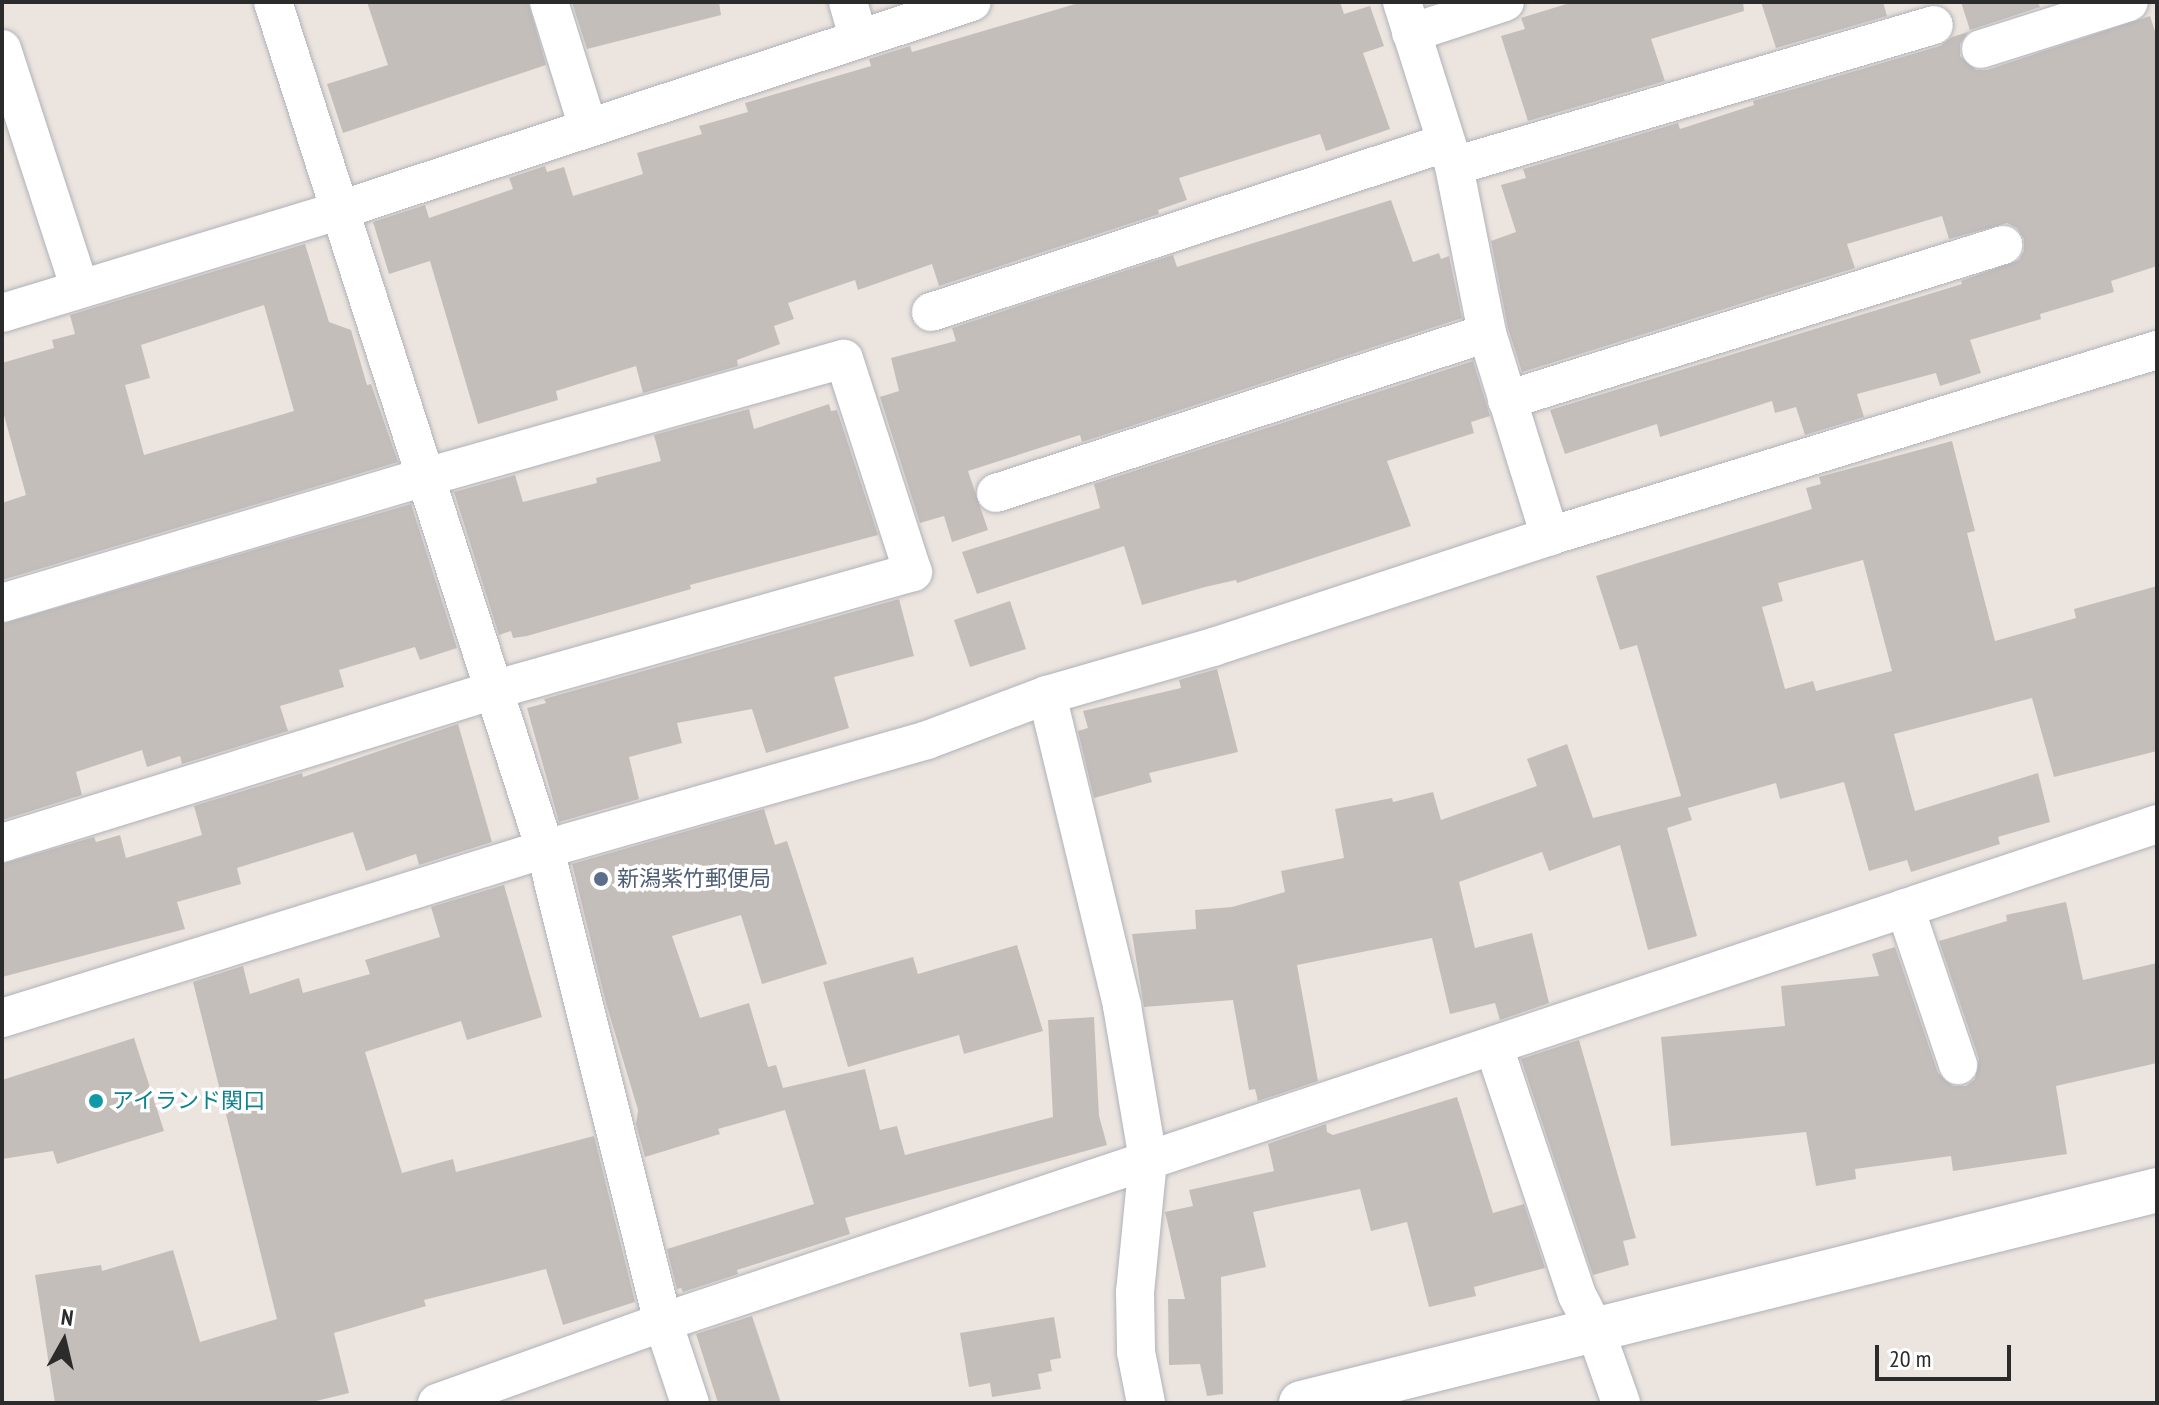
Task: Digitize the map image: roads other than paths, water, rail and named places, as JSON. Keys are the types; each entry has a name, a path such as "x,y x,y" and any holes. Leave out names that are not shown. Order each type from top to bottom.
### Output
{"street":[{"path":"273,2 545,849 663,1322 690,1403"},
{"path":"549,2 588,127"},
{"path":"848,2 858,38"},
{"path":"2,313 340,210 972,2"},
{"path":"1505,2 1406,17 1449,155 1487,333 1550,536"},
{"path":"1981,49 2129,2"},
{"path":"931,312 1449,155 1934,25"},
{"path":"2,49 80,289"},
{"path":"1507,400 2003,245"},
{"path":"996,493 1487,333"},
{"path":"2,1018 545,849 927,740 1047,695 1213,647 1550,536 2157,350"},
{"path":"2,603 426,477 844,359 913,572 494,690 2,843"},
{"path":"1047,695 1122,1006 1148,1160 1135,1292 1136,1352 1146,1403"},
{"path":"437,1403 663,1322 2157,824"},
{"path":"1905,908 1958,1065"},
{"path":"1494,1047 1577,1295 1596,1332 1621,1403"},
{"path":"1301,1403 2157,1190"}],"place":[{"name":"新潟紫竹郵便局","path":"601,879"},
{"name":"アイランド関口","path":"96,1101"}]}
